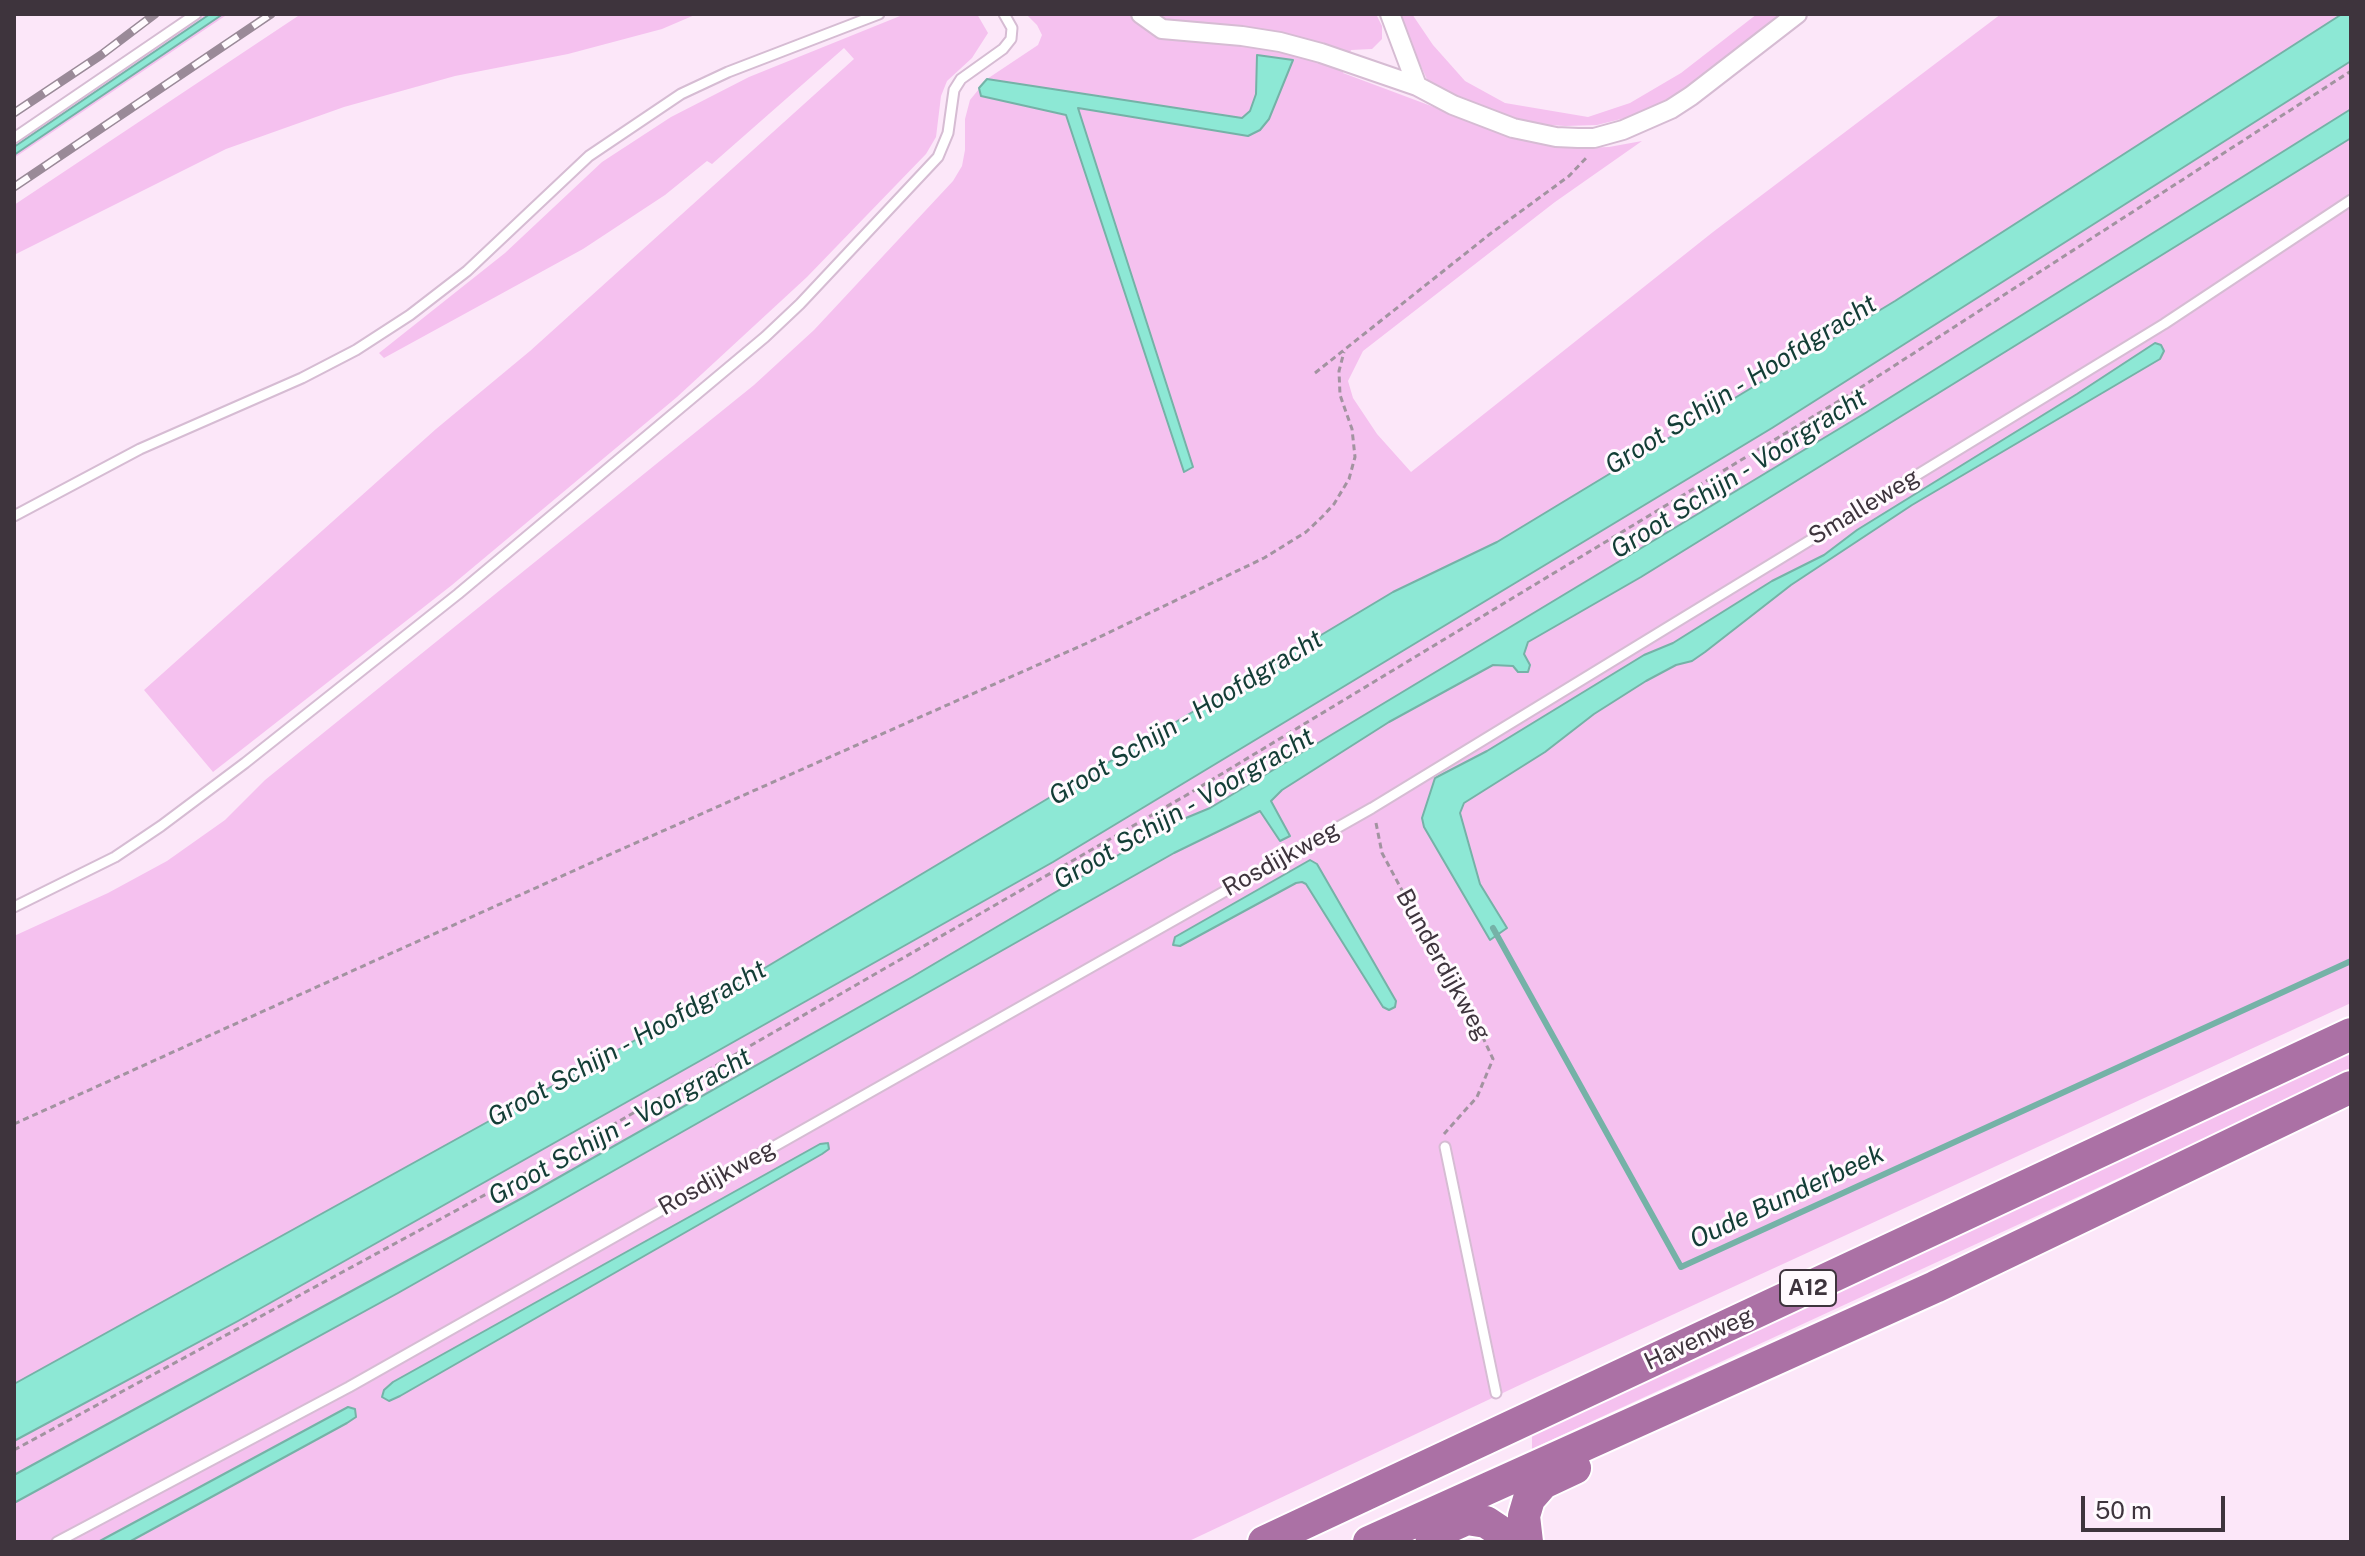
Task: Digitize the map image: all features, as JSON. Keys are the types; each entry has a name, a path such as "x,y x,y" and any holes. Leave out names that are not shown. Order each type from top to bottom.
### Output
{"highway":[{"name":"Havenweg","path":"1264,1542 2351,1034"},
{"name":"Havenweg","path":"1369,1542 1935,1287 2351,1087"},
{"path":"1527,1542 1524,1516 1529,1499 1543,1483 1774,1376 1935,1287"},
{"path":"1416,1542 1467,1519 1486,1522 1501,1532 1507,1542"}],"street":[{"path":"1141,14 1162,29 1280,42 1321,53 1417,86 1480,116 1532,133 1594,138 1623,130 1671,109 1797,14"},
{"path":"1390,14 1417,86"}],"lane":[{"path":"14,138 196,14"},
{"path":"14,516 107,466 302,378 367,343 410,315 467,271 589,156 681,94 728,72 879,14"},
{"path":"14,907 115,857 233,772 458,594 765,337 938,157 948,133 954,90 961,79 1003,49 1011,39 1012,28 1004,14"},
{"name":"Smalleweg","path":"1372,808 2164,324 2351,200"},
{"name":"Rosdijkweg","path":"57,1542 349,1387 1372,808"},
{"path":"1445,1147 1496,1393"}],"path":[{"path":"14,1450 588,1139 1185,796 1852,393 2351,71"},
{"path":"1315,373 1490,234 1569,176 1588,156 1594,138"},
{"path":"14,1124 1085,644 1264,558 1306,532 1322,517 1349,479 1355,457 1352,429 1340,395 1339,371 1344,352"},
{"name":"Bunderdijkweg","path":"1372,808 1382,853 1456,991 1471,1012 1493,1059 1477,1097 1444,1134 1445,1147"}],"shaded area":[{"path":"206,14 228,14 14,158 14,144"},
{"path":"301,14 697,14 662,29 568,54 455,76 344,107 226,149 14,255 14,205"},
{"path":"905,14 977,14 988,33 972,58 947,81 941,96 936,137 926,154 807,277 677,397 452,585 213,772 144,690 436,429 530,351 854,59 844,48 712,164 707,161 665,195 583,249 384,358 379,353 505,253 602,162 671,117 749,77"},
{"path":"1026,14 1376,14 1382,26 1382,39 1372,49 1351,50 1343,73 1522,140 1574,148 1609,147 1642,141 1555,202 1363,351 1348,381 1353,398 1377,434 1411,472 1713,232 2001,14 2351,14 2351,1003 1524,1383 1187,1542 14,1542 14,936 108,893 167,861 225,820 265,780 754,385 814,330 953,181 962,166 965,119 970,100 987,79 1038,45 1042,35"},
{"path":"1397,14 1412,14 1433,45 1465,81 1505,103 1588,117 1630,103 1681,73 1757,14 1783,14 1696,82 1662,103 1629,117 1597,125 1565,126 1534,124 1503,117 1430,86"},
{"path":"2351,1051 2351,1071 1532,1449 1532,1434"}],"water":[{"path":"210,14 223,14 14,155 14,147"},
{"name":"Groot Schijn - Hoofdgracht","path":"2342,14 2351,14 2351,61 1772,428 1053,862 238,1321 14,1441 14,1384 753,975 1393,592 1497,542 1895,301"},
{"path":"1257,55 1293,60 1269,119 1260,130 1248,136 1078,108 1193,467 1184,472 1066,115 981,96 979,88 987,79 1242,118 1250,111 1256,94"},
{"path":"2351,109 2351,138 1641,577 1528,642 1524,654 1530,665 1528,672 1518,672 1513,666 1493,665 1389,722 1282,790 1271,801 1290,836 1280,841 1260,811 1174,853 398,1293 14,1503 14,1475 524,1197 912,977 1169,825 1210,808 1867,412"},
{"path":"2155,343 2161,345 2164,351 2160,359 1912,505 1791,585 1692,661 1676,665 1646,681 1594,714 1545,752 1464,803 1460,813 1480,884 1507,928 1490,940 1424,827 1422,818 1435,778 1487,751 1644,655 1673,643 1772,581 1824,555 1857,530"},
{"path":"1310,860 1317,864 1396,1001 1395,1007 1389,1010 1383,1007 1302,882 1180,946 1173,945 1175,937"},
{"path":"828,1143 829,1149 822,1154 400,1396 389,1401 382,1397 384,1390 393,1382 820,1144"},
{"path":"348,1407 355,1409 356,1417 347,1423 129,1542 98,1542"}],"waterway":[{"name":"Oude Bunderbeek","path":"1493,928 1681,1267 2351,961"}],"railway":[{"path":"14,113 101,55 155,14"},
{"path":"14,187 271,14"}],"water label":[{"name":"Groot Schijn - Voorgracht","path":"1739,474"},
{"name":"Groot Schijn - Voorgracht","path":"1184,809"},
{"name":"Groot Schijn - Voorgracht","path":"620,1127"}]}
